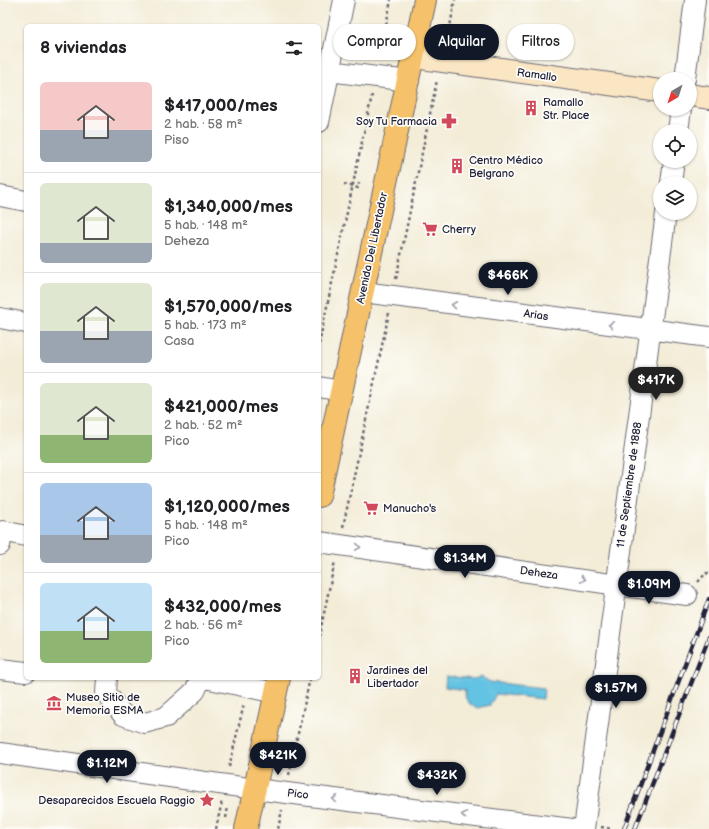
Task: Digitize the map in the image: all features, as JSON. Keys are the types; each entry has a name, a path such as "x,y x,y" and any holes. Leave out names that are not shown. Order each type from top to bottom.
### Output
{"main road":[{"name":"Avenida Del Libertador","path":"416,47 425,0"},
{"name":"Avenida Del Libertador","path":"321,487 413,60"},
{"path":"246,829 277,686"}],"street":[{"path":"321,112 344,0"},
{"path":"686,72 695,0"},
{"name":"Ramallo","path":"416,57 653,90"},
{"path":"329,71 409,81"},
{"path":"697,97 709,98"},
{"path":"0,196 24,201"},
{"name":"11 de Septiembre de 1888","path":"592,828 615,584 665,220"},
{"name":"Arias","path":"363,292 709,337"},
{"path":"0,318 24,323"},
{"path":"321,388 342,391"},
{"path":"0,545 3,531 24,536"},
{"name":"Deheza","path":"321,542 687,595"},
{"path":"0,669 24,672"},
{"path":"107,680 106,693 123,715 145,724 166,717 195,691 200,680"},
{"path":"215,680 247,687 277,686"},
{"name":"Pico","path":"0,753 255,789 572,829"}],"path":[{"path":"321,334 391,0"},
{"path":"321,628 393,296 433,97 456,0"},
{"path":"344,184 358,188 359,183"},
{"path":"286,793 310,680"},
{"path":"216,829 247,687"},
{"path":"286,765 288,758"},
{"path":"226,818 228,807"},
{"path":"592,828 612,829"}],"water":[{"path":"446,676 473,679 482,677 490,682 544,688 543,699 496,694 490,705 478,708 468,702 465,697 465,690 445,687"}],"railway":[{"path":"624,829 709,599"},
{"path":"635,829 709,637"}],"place":[{"name":"Ramallo Str. Place","path":"531,108"},
{"name":"Soy Tu Farmacia","path":"449,121"},
{"name":"Centro Médico Belgrano","path":"457,166"},
{"name":"Cherry","path":"430,229"},
{"name":"Manucho's","path":"371,508"},
{"name":"Jardines del Libertador","path":"355,676"},
{"name":"Museo Sitio de Memoria ESMA","path":"54,703"},
{"name":"Desaparecidos Escuela Raggio","path":"207,800"}]}
